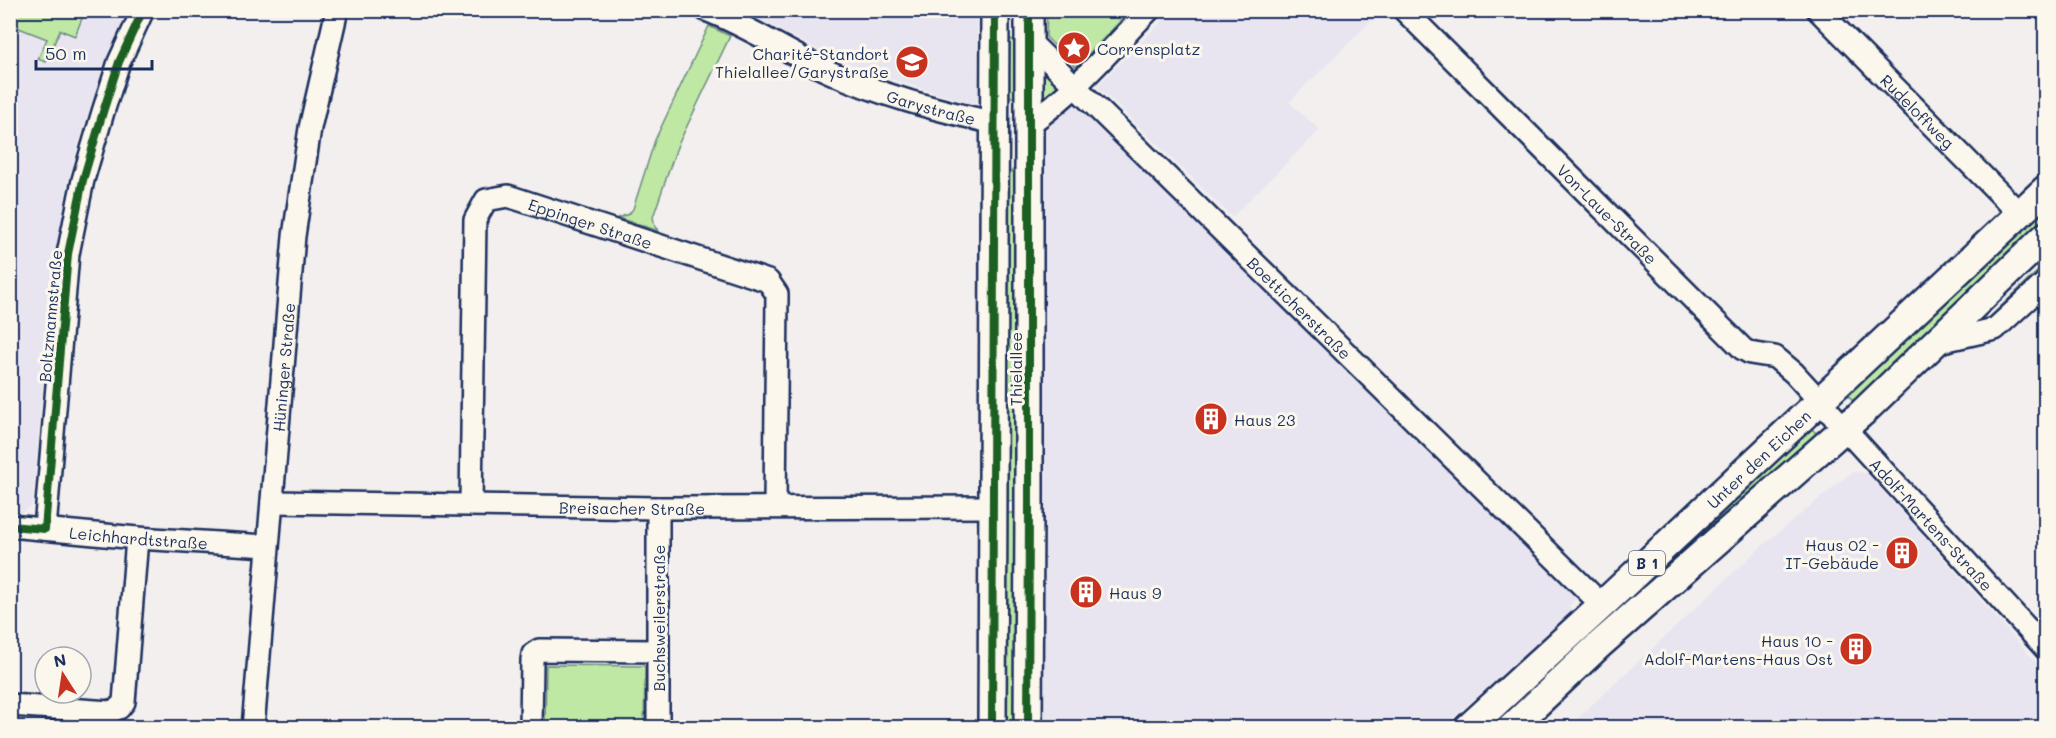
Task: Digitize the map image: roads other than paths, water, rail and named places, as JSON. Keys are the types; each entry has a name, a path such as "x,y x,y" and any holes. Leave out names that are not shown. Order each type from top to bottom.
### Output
{"main road":[{"name":"Thielallee","path":"992,728 995,10"},
{"name":"Boetticherstraße","path":"995,10 1029,41"},
{"name":"Thielallee","path":"1028,728 1029,10"},
{"path":"995,123 1028,125"},
{"name":"Unter den Eichen","path":"1468,728 2046,189"},
{"name":"Unter den Eichen","path":"1511,728 1598,646 1844,429 2046,236"},
{"path":"993,507 1029,507"},
{"path":"1490,707 1511,728"}],"street":[{"name":"Boltzmannstraße","path":"45,529 68,254 83,180 103,112 120,62 143,10"},
{"name":"Hüninger Straße","path":"253,728 294,236 310,128 337,10"},
{"name":"Garystraße","path":"706,10 826,70 880,92 941,111 995,123"},
{"path":"1028,125 1046,113 1075,87 1149,10"},
{"name":"Von-Laue-Straße","path":"1404,10 1743,349 1750,353 1775,357 1794,373 1819,401"},
{"name":"Rudeloffweg","path":"1818,10 2019,213"},
{"name":"Boetticherstraße","path":"1029,41 1602,605"},
{"name":"Eppinger Straße","path":"471,504 475,220 486,200 508,196 768,281 777,294 775,507"},
{"path":"1933,344 1995,329 2046,282"},
{"name":"Adolf-Martens-Straße","path":"1819,401 2046,649"},
{"name":"Breisacher Straße","path":"272,501 658,508 993,507"},
{"name":"Buchsweilerstraße","path":"658,508 658,728"},
{"name":"Leichhardtstraße","path":"10,526 137,538 267,546"},
{"path":"10,705 73,719 110,712 119,708 124,702 137,538"},
{"path":"531,728 532,660 533,654 539,650 657,651"}],"place":[{"name":"Corrensplatz","path":"1074,48"},
{"name":"Charité-Standort Thielallee/Garystraße","path":"912,62"},
{"name":"Haus 23","path":"1211,419"},
{"name":"Haus 02 - IT-Gebäude","path":"1902,553"},
{"name":"Haus 9","path":"1086,592"},
{"name":"Haus 10 - Adolf-Martens-Haus Ost","path":"1856,649"}]}
